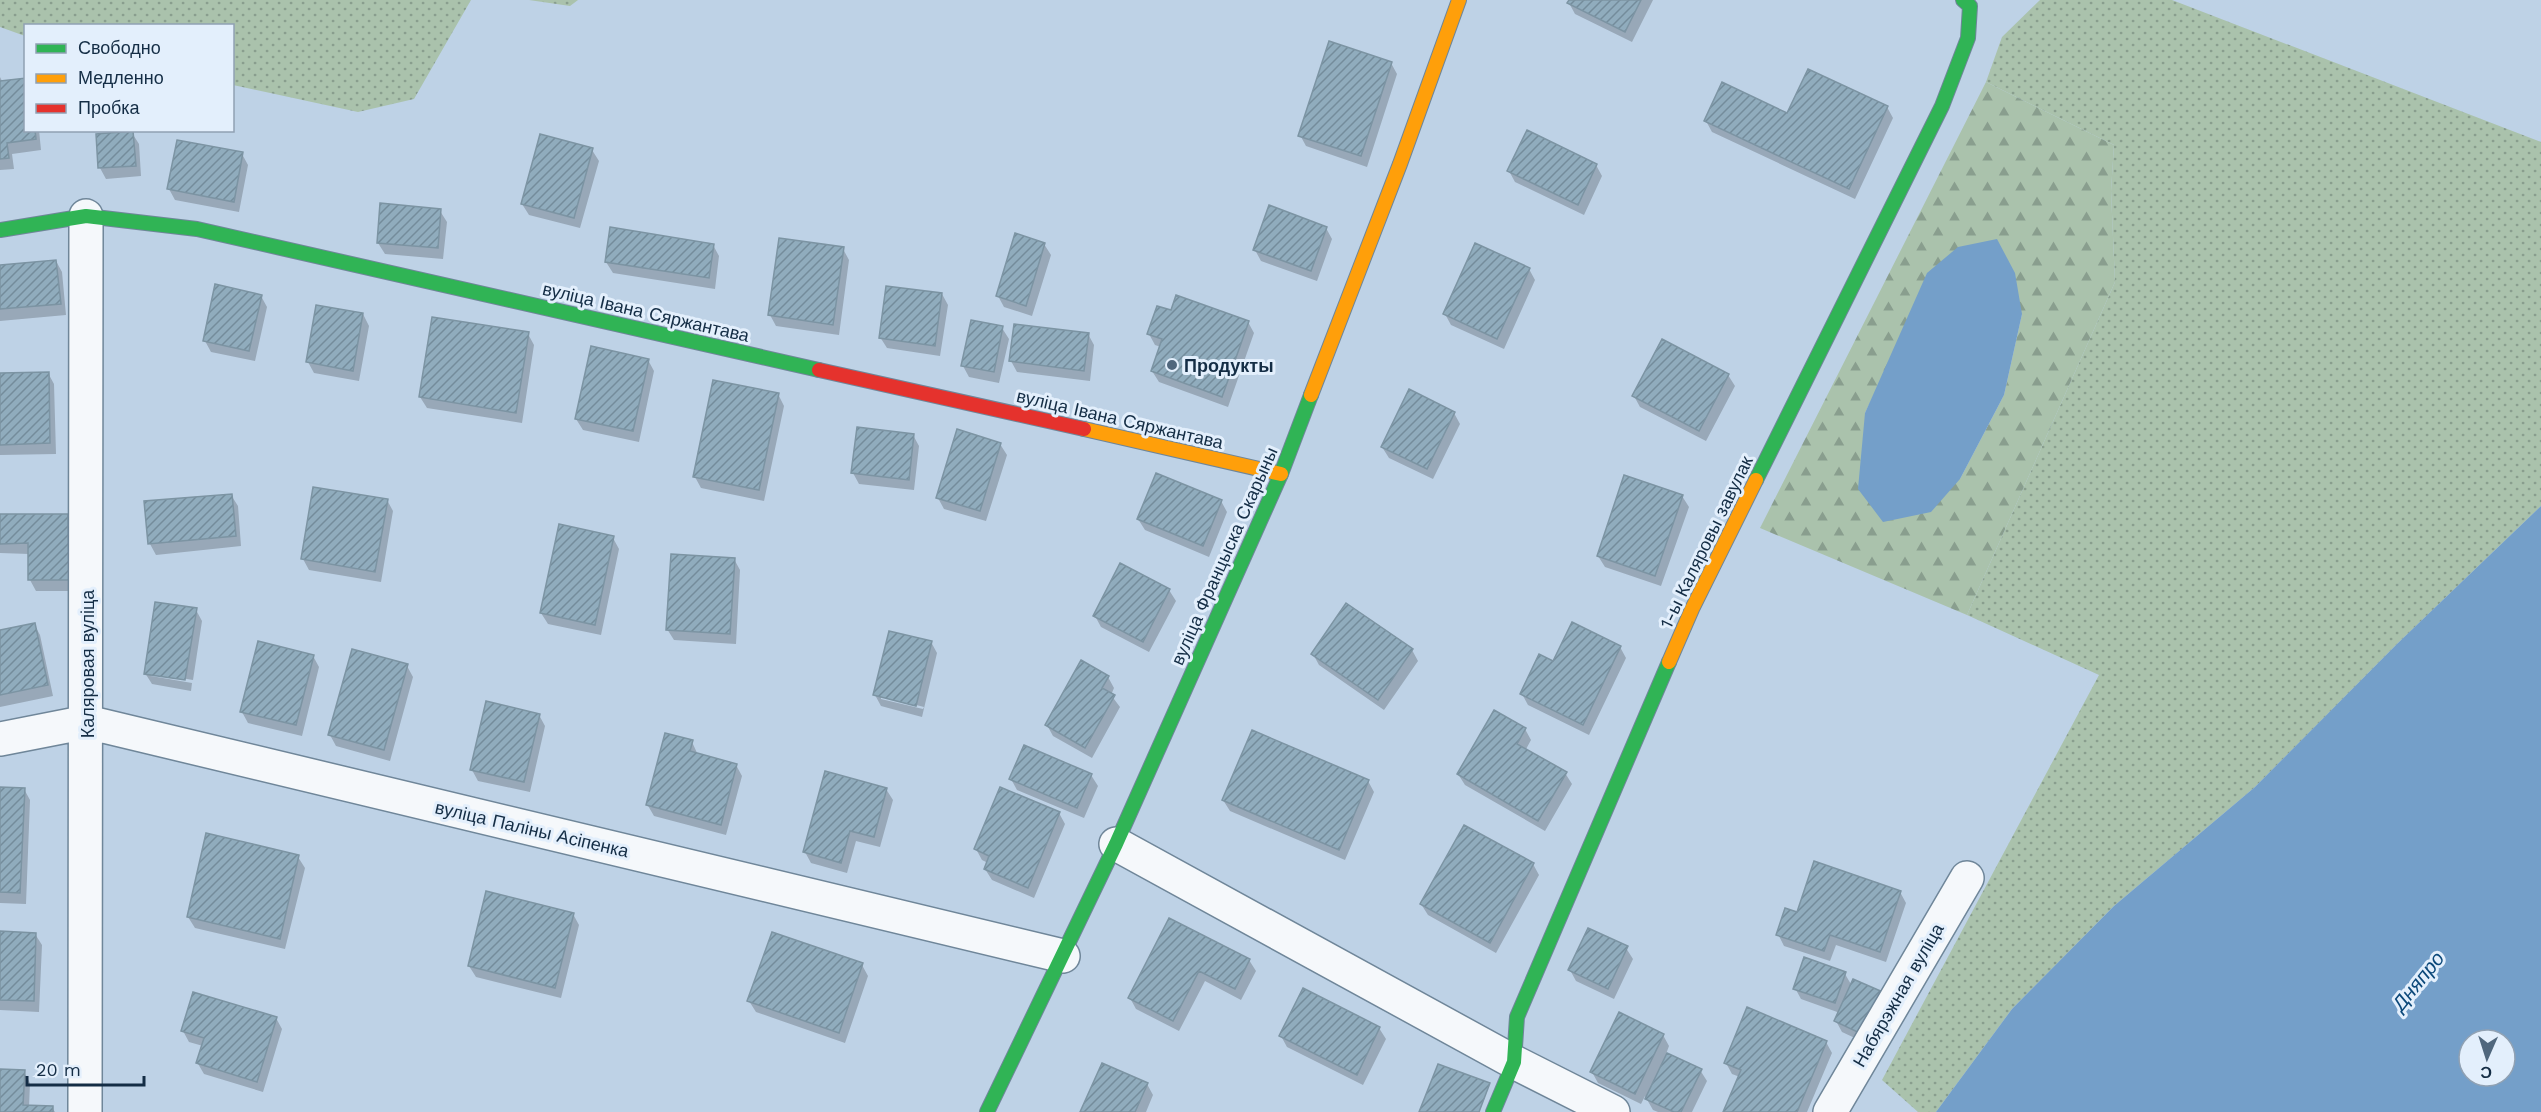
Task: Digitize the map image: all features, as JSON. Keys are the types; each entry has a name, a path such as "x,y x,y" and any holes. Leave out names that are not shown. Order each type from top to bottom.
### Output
{"street":[{"name":"вуліца Францыска Скарыны","path":"987,1112 1116,844 1281,474 1400,164 1459,0"},
{"name":"1-ы Каляровы завулак","path":"1492,1112 1514,1062 1517,1017 1692,609 1942,106 1968,38 1970,6 1963,0"},
{"name":"вуліца Івана Сяржантава","path":"0,230 86,216 197,229 1281,474"},
{"name":"Каляровая вуліца","path":"85,1112 86,216"},
{"name":"вуліца Паліны Асіпенка","path":"0,739 87,722 1063,956"},
{"path":"1116,844 1514,1062 1613,1112"},
{"name":"Набярэжная вуліца","path":"1830,1112 1966,878"}],"green space":[{"path":"0,0 471,0 414,99 358,112 234,85 234,24 24,24 24,36 0,27"},
{"path":"529,0 578,0 570,6"},
{"path":"2040,0 2172,0 2541,142 2541,506 2397,644 2255,787 2114,906 2012,1009 1936,1112 1918,1112 1882,1080 2099,675 1967,615 2115,282 2111,191 2114,145 1986,82 2002,37"},
{"path":"1986,82 2114,145 2111,191 2115,282 1967,615 1760,528","holes":["2022,314 2004,395 1960,479 1865,413 1886,369"]}],"water":[{"path":"1997,239 2015,273 2022,314 2004,395 1960,479 1931,512 1883,522 1858,489 1865,413 1927,273 1958,247"},
{"name":"Дняпро","path":"2541,506 2541,1112 1936,1112 2012,1009 2114,906 2255,787 2397,644"}],"building":[{"path":"1569,0 1641,0 1625,32 1567,3"},
{"path":"1329,41 1392,62 1361,156 1298,136"},
{"path":"1808,69 1888,106 1849,189 1704,121 1722,82 1787,113"},
{"path":"24,78 24,132 35,132 36,139 7,143 9,158 0,159 0,81"},
{"path":"1527,130 1597,164 1578,205 1507,171"},
{"path":"133,132 136,166 98,168 96,134"},
{"path":"540,134 593,148 574,218 521,204"},
{"path":"177,140 243,152 234,202 167,189"},
{"path":"380,203 441,209 438,248 377,243"},
{"path":"1269,205 1327,227 1311,271 1253,250"},
{"path":"610,227 714,244 709,278 605,262"},
{"path":"1015,233 1045,243 1026,306 996,296"},
{"path":"779,238 844,247 833,325 768,315"},
{"path":"1475,243 1530,268 1497,339 1443,314"},
{"path":"56,260 61,304 0,309 0,265"},
{"path":"215,284 262,295 249,351 203,341"},
{"path":"886,286 942,293 935,346 879,338"},
{"path":"1176,295 1249,321 1222,397 1151,371 1162,339 1147,334 1157,306 1171,310"},
{"path":"316,305 363,313 353,371 306,362"},
{"path":"432,317 529,332 516,413 419,397"},
{"path":"971,320 1003,326 994,372 961,366"},
{"path":"1014,324 1089,333 1084,371 1009,361"},
{"path":"1662,339 1729,374 1699,431 1632,396"},
{"path":"591,346 649,359 633,431 575,419"},
{"path":"49,372 50,443 0,445 0,373"},
{"path":"713,380 779,393 759,490 693,477"},
{"path":"1409,389 1455,412 1427,469 1381,447"},
{"path":"857,427 914,434 909,480 851,473"},
{"path":"957,429 1001,443 980,511 936,498"},
{"path":"1156,473 1222,500 1203,546 1137,519"},
{"path":"1624,475 1683,495 1655,576 1597,556"},
{"path":"313,487 388,499 375,572 301,559"},
{"path":"232,494 236,536 148,544 144,501"},
{"path":"0,514 68,514 69,580 28,580 28,543 0,544"},
{"path":"559,524 614,536 595,625 540,613"},
{"path":"671,554 735,558 730,634 666,630"},
{"path":"1120,563 1170,589 1143,642 1093,616"},
{"path":"155,602 197,608 185,680 144,674"},
{"path":"1346,603 1413,649 1378,700 1311,654"},
{"path":"1572,622 1621,646 1583,725 1520,694 1539,654 1553,661"},
{"path":"35,623 48,685 0,695 0,630"},
{"path":"889,631 932,641 916,706 873,695"},
{"path":"258,641 314,655 296,725 240,712"},
{"path":"352,649 408,664 384,750 328,735"},
{"path":"1081,660 1109,676 1102,688 1115,695 1085,748 1045,725"},
{"path":"486,701 540,714 524,782 470,770"},
{"path":"1494,710 1526,728 1517,744 1567,772 1538,821 1457,774"},
{"path":"1252,730 1369,780 1339,850 1222,800"},
{"path":"665,733 693,740 690,751 737,764 721,825 646,805"},
{"path":"1024,745 1092,774 1077,808 1009,779"},
{"path":"825,771 887,788 874,837 850,831 841,863 803,852"},
{"path":"0,787 25,788 20,893 0,892"},
{"path":"1000,787 1060,812 1028,888 984,869 989,856 974,849"},
{"path":"1464,825 1534,863 1490,943 1420,904"},
{"path":"206,833 299,855 280,939 187,917"},
{"path":"1814,861 1901,891 1880,952 1830,935 1824,951 1776,935 1785,908 1797,912"},
{"path":"486,891 574,913 555,988 468,966"},
{"path":"1169,918 1250,959 1235,989 1199,971 1173,1021 1128,998"},
{"path":"1588,928 1628,946 1608,989 1568,970"},
{"path":"0,931 36,933 34,1001 0,1000"},
{"path":"772,932 863,963 839,1033 747,1001"},
{"path":"1804,957 1846,972 1835,1003 1793,989"},
{"path":"1853,979 1885,993 1866,1036 1834,1021"},
{"path":"1303,988 1380,1027 1357,1075 1279,1036"},
{"path":"193,992 277,1017 257,1082 196,1063 204,1038 181,1031"},
{"path":"1747,1007 1827,1041 1797,1112 1723,1112 1741,1070 1724,1063"},
{"path":"1619,1012 1664,1034 1635,1094 1590,1072"},
{"path":"1667,1053 1702,1069 1681,1112 1674,1112 1645,1099"},
{"path":"1102,1063 1148,1083 1135,1112 1080,1112"},
{"path":"1438,1064 1490,1083 1479,1112 1419,1112"},
{"path":"0,1069 25,1070 23,1105 53,1106 53,1112 0,1112"}],"traffic: fast":[{"path":"1756,480 1942,106 1968,38 1970,6 1963,0"},
{"path":"0,230 86,216 197,229 819,370"},
{"path":"987,1112 1116,844 1281,474 1311,395"},
{"path":"1493,1112 1514,1062 1517,1017 1669,662"}],"traffic: slow":[{"path":"1311,395 1400,164 1459,0"},
{"path":"1084,429 1281,474"},
{"path":"1669,662 1692,609 1756,480"}],"traffic: jam":[{"path":"819,370 1084,429"}],"place":[{"name":"Продукты","path":"1172,365"}]}
